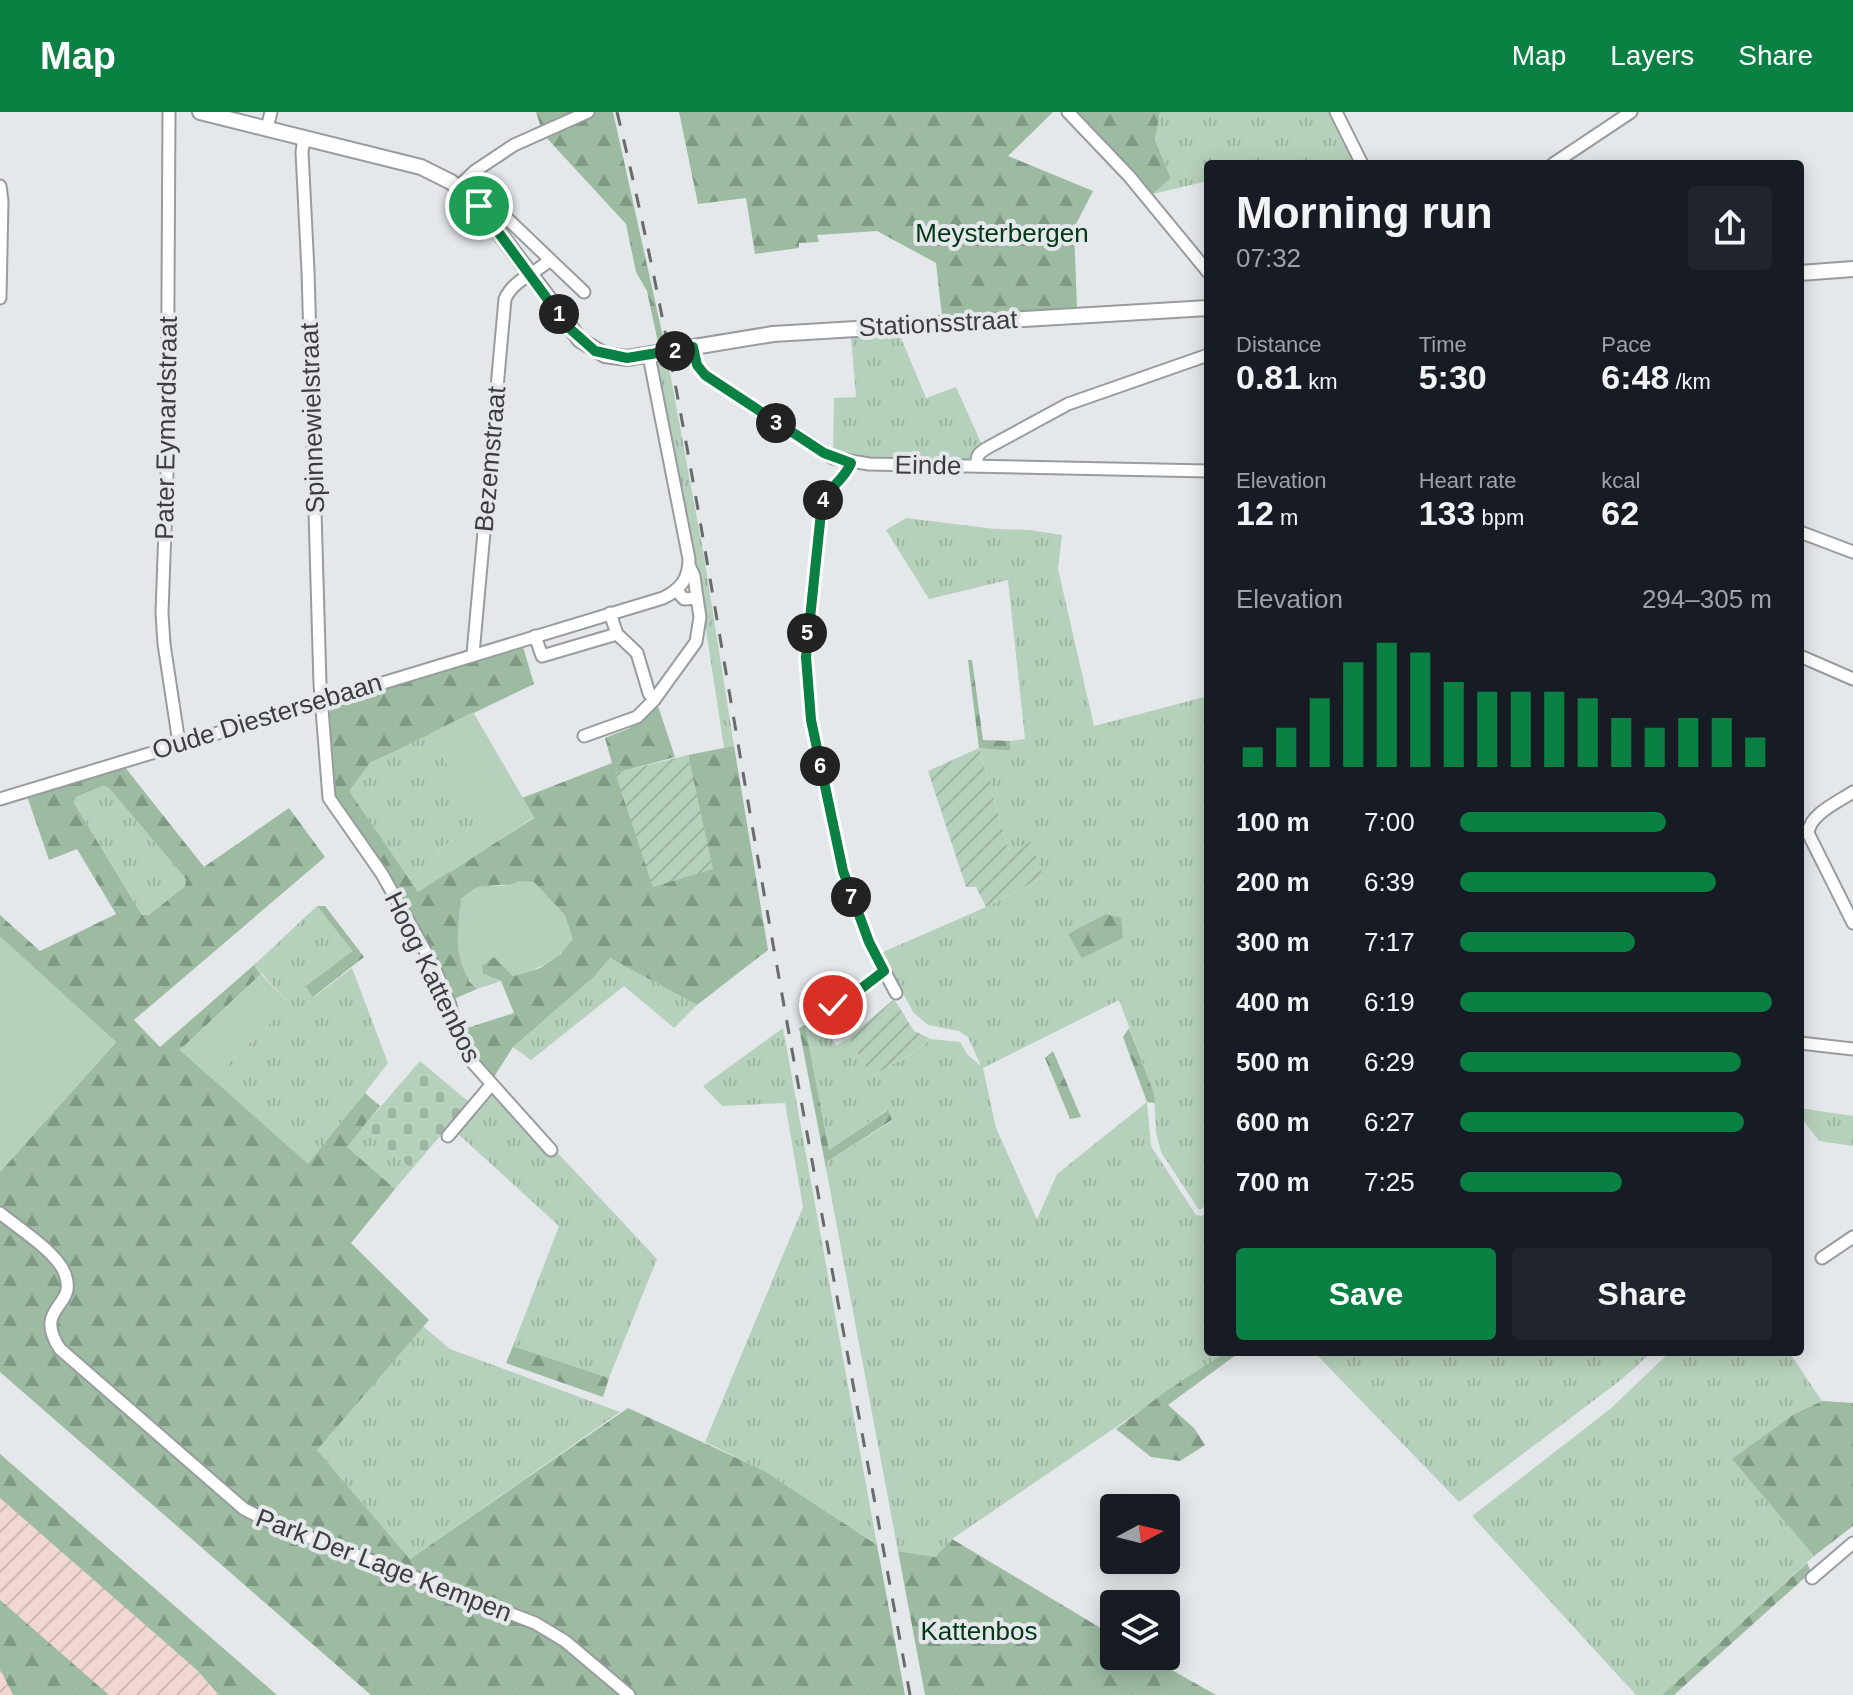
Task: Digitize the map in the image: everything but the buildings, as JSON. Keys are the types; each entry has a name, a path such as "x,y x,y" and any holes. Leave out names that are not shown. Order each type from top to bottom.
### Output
{"main road":[{"path":"200,112 421,167 458,187 486,214 568,327 595,351 616,357 649,356"},
{"path":"1804,273 1853,269"},
{"name":"Stationsstraat","path":"649,356 757,335 1204,308"}],"street":[{"name":"Pater Eymardstraat","path":"169,112 167,473 162,613 179,743"},
{"path":"267,128 271,112"},
{"path":"458,187 475,171 514,145 588,112"},
{"path":"1068,112 1129,176 1204,268"},
{"path":"1336,112 1360,160"},
{"path":"1559,160 1631,112"},
{"name":"Spinnewielstraat","path":"304,138 302,152 321,699"},
{"path":"0,186 0,298"},
{"path":"496,208 584,292"},
{"path":"531,275 550,260"},
{"name":"Bezemstraat","path":"473,654 505,299 512,287 531,275"},
{"name":"Einde","path":"693,347 697,365 705,375 824,453 851,463 1204,471"},
{"path":"584,736 637,717 654,700 696,642 700,617 694,576 689,564 649,356"},
{"path":"978,466 978,454 1068,404 1204,356"},
{"path":"851,463 846,476 825,495 822,503 807,635 808,698 843,871 869,942 896,993"},
{"path":"1804,534 1853,552"},
{"path":"689,564 687,575 677,591 684,599 697,598"},
{"name":"Oude Diestersebaan","path":"0,799 677,591"},
{"path":"610,613 617,634 635,649 640,658 649,693 654,700"},
{"path":"535,636 542,656 617,634"},
{"path":"1804,658 1853,679"},
{"name":"Hoog Kattenbos","path":"321,699 329,798 372,859 439,977 466,1055 551,1150"},
{"path":"1853,792 1810,822 1808,833 1853,923"},
{"path":"833,1005 854,994 884,971"},
{"path":"1804,1043 1853,1049"},
{"path":"448,1136 491,1085"},
{"name":"Park Der Lage Kempen","path":"0,1213 55,1258 66,1275 67,1293 49,1322 51,1336 60,1349 244,1509 272,1523 535,1623 565,1641 629,1695"},
{"path":"1822,1258 1853,1237"},
{"path":"1812,1578 1853,1543"}],"shaded area":[{"path":"0,1454 277,1695 0,1695"}],"green space":[{"path":"536,112 613,112 665,346 659,347 647,291 636,272 626,224 543,134"},
{"name":"Meysterbergen","path":"679,112 1053,112 1008,156 1093,191 1074,228 1077,308 942,316 936,263 877,231 817,235 819,242 799,243 799,248 755,254 746,198 698,204"},
{"name":"Meysterbergen","path":"1074,112 1160,112 1155,140 1171,178 1153,194"},
{"path":"1160,112 1329,112 1354,160 1204,160 1204,182 1153,194 1171,178 1155,140"},
{"path":"899,333 926,398 956,387 982,445 967,461 855,459 833,453 834,398 856,397 851,336"},
{"path":"668,362 704,556 734,746 724,748 696,564 656,364"},
{"path":"906,518 1062,535 1058,569 1094,726 1204,697 1204,1207 1199,1210 1161,1152 1156,1133 1154,1093 1119,1000 983,1068 996,1128 1037,1219 1057,1174 1147,1102 1151,1146 1196,1215 1204,1215 1204,1356 1220,1356 952,1539 935,1557 898,1551 825,1163 892,1121 887,1110 829,1150 805,1025 819,1018 836,1046 849,1038 871,1076 910,1055 931,1039 960,1042 968,1055 981,1066 968,1037 959,1031 928,1025 913,1012 881,953 986,907 1043,877 1009,851 979,748 1009,751 1010,741 1025,739 1008,580 929,599 886,530"},
{"path":"523,647 534,684 370,763 349,791 418,892 534,818 522,798 612,763 605,738 630,728 658,706 675,757 616,773 653,886 712,869 688,755 734,746 768,950 697,1005 610,958 595,976 513,1047 492,1080 470,1054 461,1030 514,1013 501,981 483,974 481,966 494,956 513,976 540,968 562,953 513,885 479,889 461,899 469,981 477,989 454,999 401,897 336,802 328,714 333,706 347,699"},
{"path":"968,660 972,660 983,740 1010,741 1010,751 979,748"},
{"path":"473,712 534,817 451,872 436,851 482,821 429,734"},
{"path":"429,734 482,821 436,851 451,872 418,892 348,791 370,763"},
{"path":"979,748 1009,851 1031,842 1043,877 986,907 976,887 966,887 928,771"},
{"path":"688,755 713,869 653,887 615,773"},
{"path":"124,766 204,867 289,808 325,857 134,1020 160,1047 254,965 261,974 180,1050 308,1164 365,1093 380,1106 347,1147 395,1189 351,1243 429,1320 317,1450 410,1559 628,1408 763,1470 877,1545 905,1695 371,1695 0,1372 0,1172 116,1042 0,938 0,915 40,951 116,914 77,849 49,860 27,796","holes":["103,786 109,788 186,879 185,886 149,915 142,915 74,803 76,797"]},
{"path":"103,786 109,788 186,879 185,886 149,915 142,915 74,803 76,797"},
{"path":"518,881 534,882 565,915 573,939 547,963 513,976 494,957 482,966 483,974 501,981 477,989 463,969 458,947 461,899 478,887 509,885"},
{"path":"317,906 354,951 305,988 314,997 352,968 388,1063 309,1165 212,1079 290,1004 254,965"},
{"path":"317,906 325,906 364,957 313,997 305,987 353,951"},
{"path":"1106,914 1121,918 1123,938 1082,958 1068,934"},
{"path":"0,938 116,1042 0,1172"},
{"path":"610,958 697,1005 674,1028 624,986 531,1060 513,1047 595,976"},
{"path":"261,974 290,1004 212,1079 180,1050"},
{"path":"894,999 914,1031 931,1039 910,1055 871,1076 849,1038"},
{"path":"805,1025 829,1150 888,1110 892,1120 825,1163 799,1028"},
{"path":"783,1028 877,1545 763,1470 705,1442 803,1207 785,1103 722,1106 703,1086"},
{"path":"1129,1028 1155,1103 1147,1102 1123,1037"},
{"path":"1053,1051 1081,1117 1070,1119 1045,1058"},
{"path":"420,1061 469,1102 412,1169 362,1128"},
{"path":"495,1092 554,1149 657,1259 609,1378 513,1346 559,1226 456,1132"},
{"path":"1804,1109 1853,1116 1853,1146 1819,1141 1804,1121"},
{"path":"362,1128 412,1169 395,1189 346,1147"},
{"path":"423,1326 450,1349 620,1412 410,1559 317,1450"},
{"path":"513,1346 609,1378 603,1397 506,1363"},
{"path":"1220,1356 1235,1356 1168,1405 1194,1428 1205,1445 1180,1461 1151,1457 1116,1429"},
{"path":"1318,1356 1648,1356 1621,1380 1459,1502"},
{"path":"1666,1356 1792,1356 1822,1401 1794,1414 1733,1459 1814,1556 1662,1695 1636,1695 1472,1516 1610,1409"},
{"path":"1822,1401 1853,1403 1853,1526 1814,1556 1732,1459 1794,1414"},
{"path":"0,1454 277,1695 219,1695 197,1670 0,1498"},
{"name":"Kattenbos","path":"952,1539 1100,1628 1100,1670 1172,1670 1216,1695 925,1695 898,1551 935,1557"},
{"path":"1807,1563 1811,1572 1674,1695 1662,1695"},
{"path":"0,1600 109,1695 13,1695 0,1669"}],"railway":[{"path":"617,112 674,376 790,1038 910,1695"}],"route":[{"path":"479,206 568,327 595,351 627,358 693,347 697,365 705,375 824,453 851,463 846,476 825,495 822,503 807,635 808,698 843,871 869,942 884,971 854,994 833,1005"}]}
